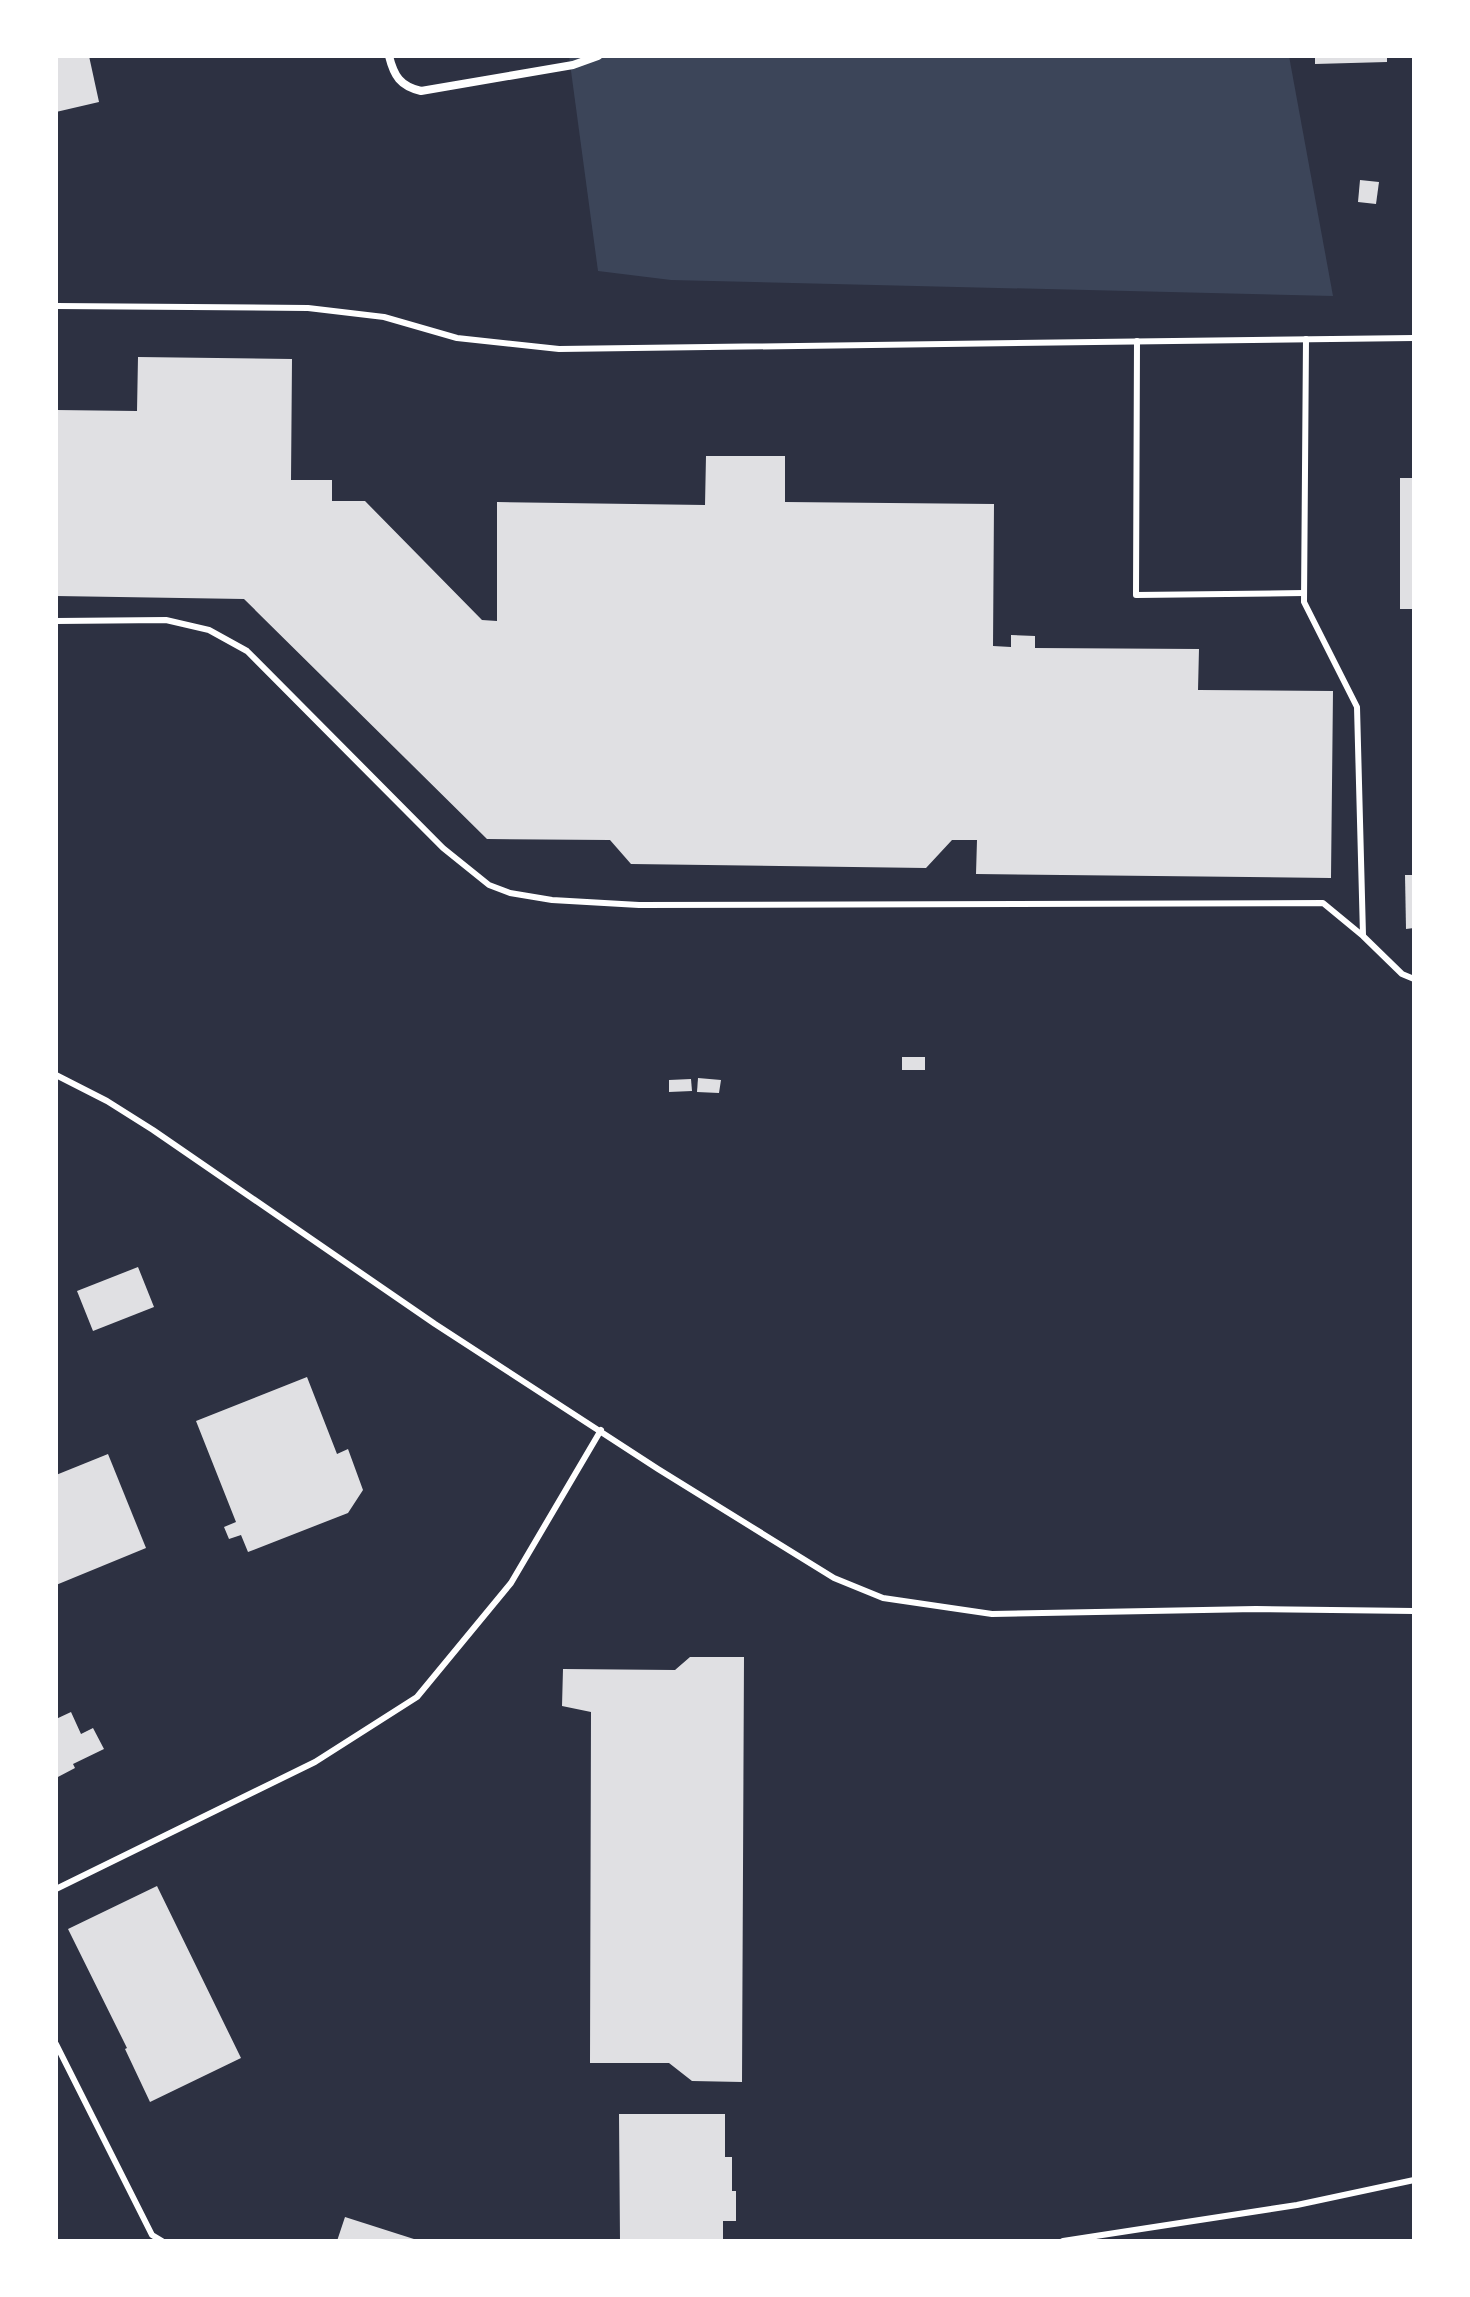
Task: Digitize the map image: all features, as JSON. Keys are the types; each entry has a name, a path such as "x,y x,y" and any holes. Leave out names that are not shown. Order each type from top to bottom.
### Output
{"street":[{"path":"389,56 392,70 406,87 421,91 573,65 598,56"}],"lane":[{"path":"56,306 308,308 384,317 457,338 559,349 1414,338"},
{"path":"1306,339 1304,602 1357,707 1363,936"},
{"path":"1137,341 1136,595 1304,593"},
{"path":"56,621 166,620 209,630 247,651 443,848 489,885 510,893 552,900 639,905 1323,903 1402,974 1414,979"},
{"path":"56,1075 107,1101 153,1130 435,1324 796,1556 834,1578 883,1598 992,1614 1256,1609 1414,1611"},
{"path":"56,1889 315,1762 417,1697 511,1583 601,1430"},
{"path":"56,2044 152,2235 162,2241"},
{"path":"1063,2241 1297,2205 1414,2180"}],"shaded area":[{"path":"569,56 1289,56 1333,296 671,280 598,271"}],"building":[{"path":"56,56 89,56 99,102 56,112"},
{"path":"1315,56 1387,56 1387,62 1315,64"},
{"path":"1360,180 1379,182 1376,204 1358,202"},
{"path":"138,357 292,359 291,480 332,480 332,501 365,501 482,620 497,621 497,502 705,505 706,456 785,456 785,502 994,504 993,646 1011,647 1011,635 1035,636 1035,648 1199,649 1198,690 1333,691 1331,878 976,874 977,840 952,840 926,868 631,864 610,840 487,839 244,599 56,596 56,410 137,411"},
{"path":"1400,478 1414,478 1414,609 1400,609"},
{"path":"1405,875 1414,875 1414,928 1406,929"},
{"path":"902,1057 925,1057 925,1070 902,1070"},
{"path":"698,1078 721,1080 719,1093 697,1092"},
{"path":"691,1079 692,1091 669,1092 669,1080"},
{"path":"138,1267 154,1307 93,1331 77,1291"},
{"path":"307,1377 337,1454 348,1449 363,1490 348,1513 248,1552 241,1535 229,1539 224,1527 236,1522 196,1421"},
{"path":"108,1454 146,1548 56,1585 56,1475"},
{"path":"690,1657 744,1657 742,2082 692,2081 669,2063 590,2063 591,1712 562,1706 563,1669 675,1670"},
{"path":"71,1712 81,1734 93,1728 104,1749 73,1764 75,1768 56,1778 56,1719"},
{"path":"157,1886 241,2058 150,2102 68,1929"},
{"path":"619,2114 725,2114 725,2157 732,2157 736,2221 723,2221 723,2241 620,2241"},
{"path":"345,2217 417,2240 337,2241"}]}
